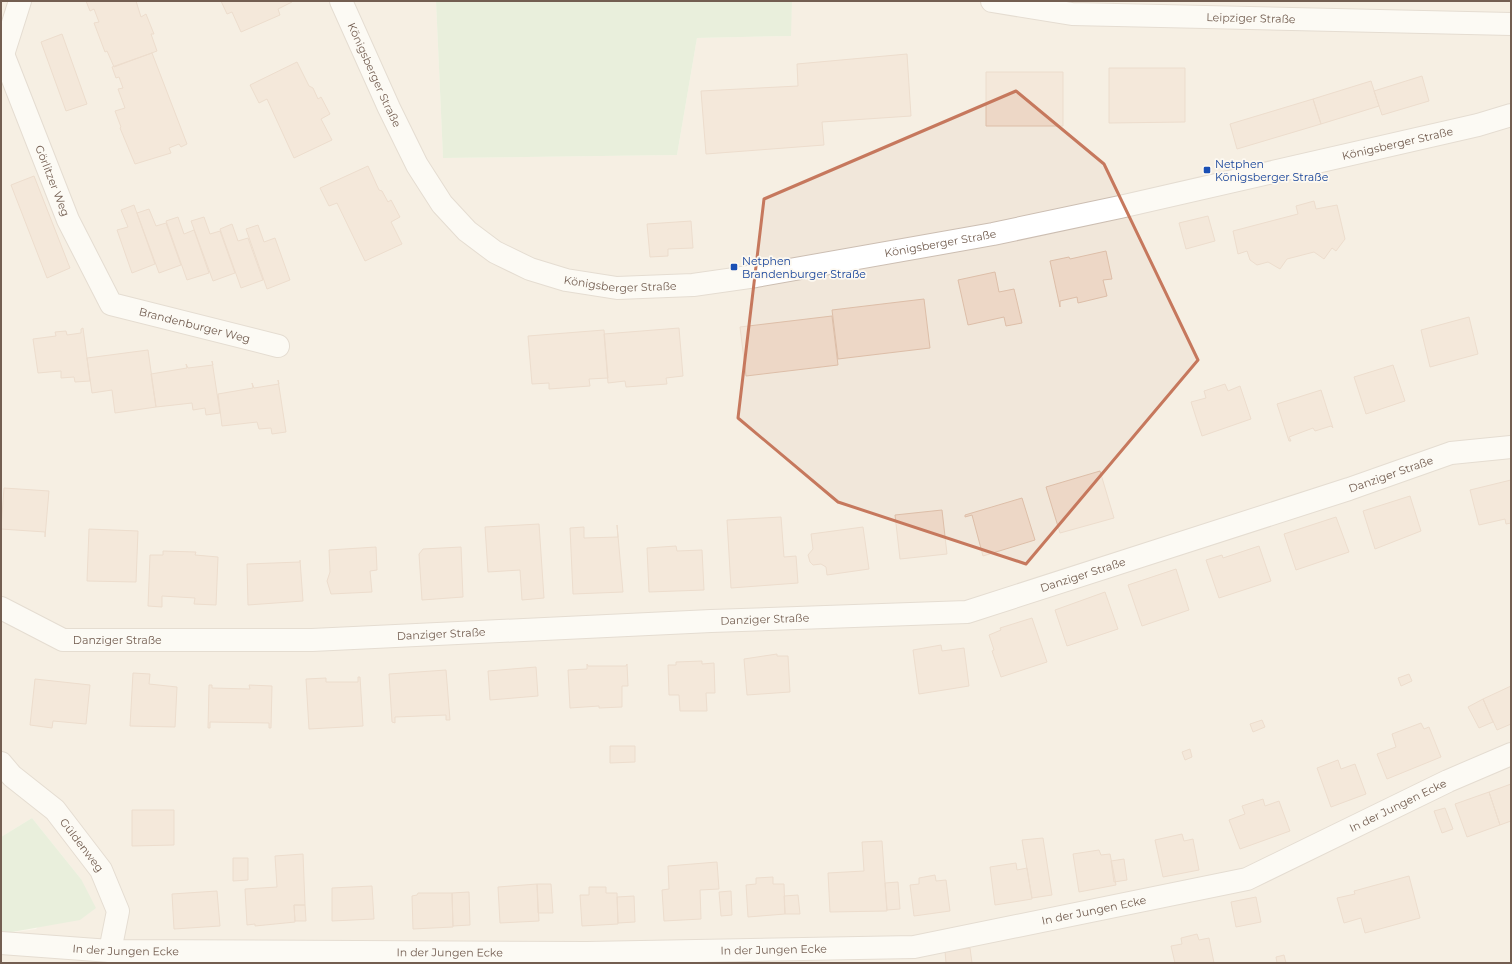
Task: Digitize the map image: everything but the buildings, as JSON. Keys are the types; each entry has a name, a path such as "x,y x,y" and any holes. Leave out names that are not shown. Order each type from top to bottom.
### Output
{"street":[{"path":"2,58 20,1"},
{"name":"Königsberger Straße","path":"341,1 389,108 418,165 442,204 467,231 495,252 530,269 566,280 617,288 693,285 756,276 993,234 1120,207 1478,125 1511,115"},
{"name":"Leipziger Straße","path":"992,1 1073,8 1511,24"},
{"name":"Görlitzer Weg","path":"2,58 68,220 111,304"},
{"name":"Brandenburger Weg","path":"111,304 278,346"},
{"name":"Danziger Straße","path":"1,608 63,640 312,640 711,621 967,612 1349,489 1451,454 1511,448"},
{"name":"In der Jungen Ecke","path":"1,943 110,951 587,953 914,947 1247,879 1448,781 1511,754"},
{"name":"Güldenweg","path":"1,763 12,776 55,810 101,870 118,911 110,951"}],"highlighted area":[{"path":"1016,91 1104,164 1198,360 1026,564 838,502 738,418 764,199"}],"shaded area":[{"path":"1,1 436,1 443,158 677,155 697,38 790,36 792,1 1511,1 1511,963 1,963 1,934 36,929 81,879 32,818 1,837"}],"green space":[{"path":"436,1 792,1 791,36 697,38 677,155 443,158"},
{"path":"32,818 81,879 96,908 80,920 1,934 1,837"}],"place":[{"name":"Netphen Königsberger Straße","path":"1207,170"},
{"name":"Netphen Brandenburger Straße","path":"734,267"}]}
